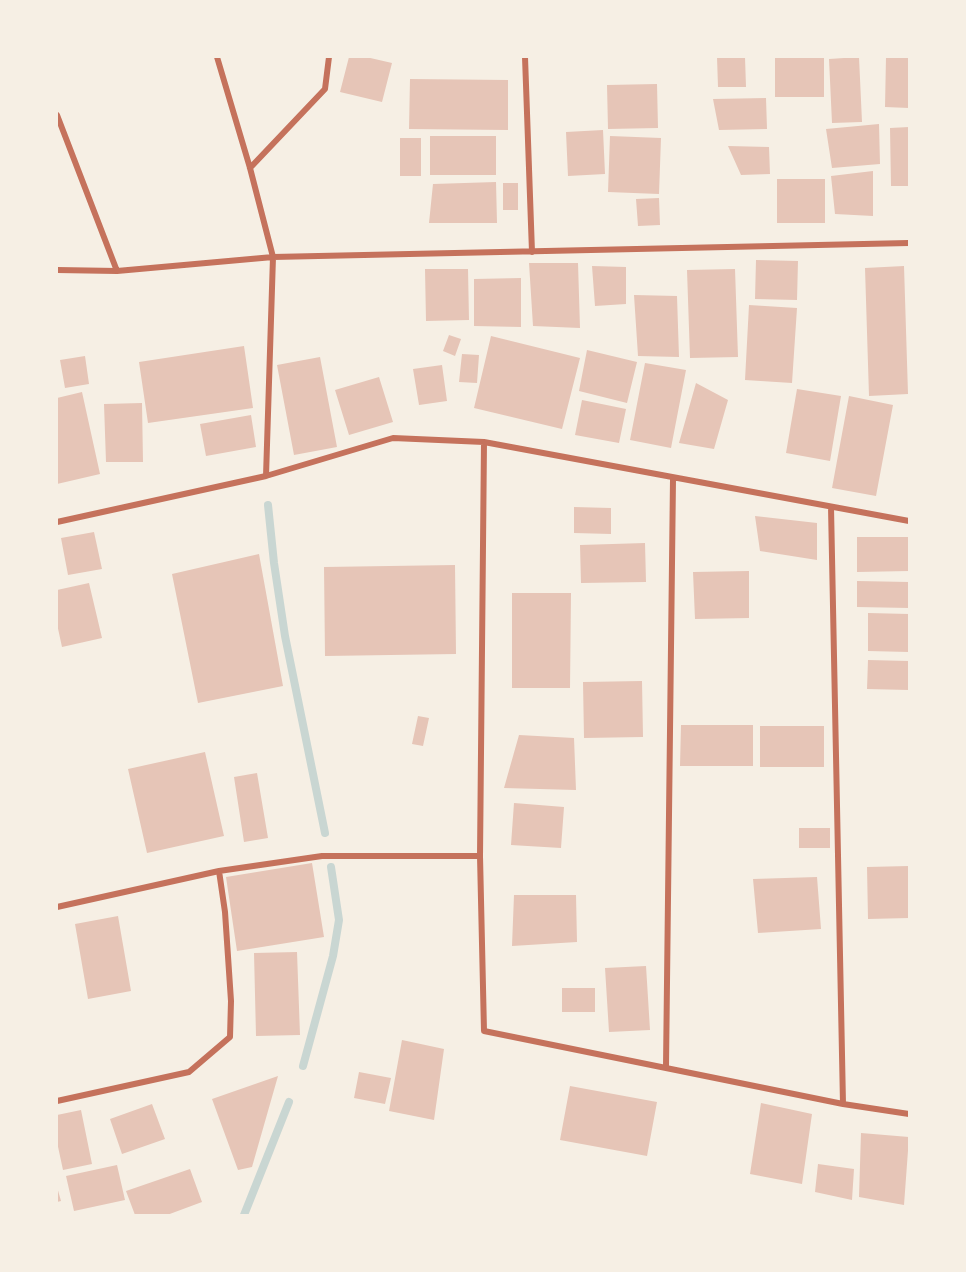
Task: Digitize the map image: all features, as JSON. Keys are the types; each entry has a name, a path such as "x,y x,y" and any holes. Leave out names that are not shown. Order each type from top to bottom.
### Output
{"street":[{"path":"217,57 250,168 273,257 266,476"},
{"path":"250,168 326,89 329,57"},
{"path":"525,57 532,252"},
{"path":"57,114 117,271"},
{"path":"57,270 117,271 273,257 909,243"},
{"path":"57,522 266,476 393,438 484,442 909,521"},
{"path":"484,442 480,856 484,1031 666,1066 843,1104 909,1114"},
{"path":"666,1066 673,478"},
{"path":"831,507 843,1104"},
{"path":"57,906 219,871 322,856 480,856"},
{"path":"57,1101 189,1072 230,1037 231,1001 225,912 219,871"}],"building":[{"path":"349,57 366,57 392,63 382,102 340,92"},
{"path":"717,57 745,57 746,87 718,87"},
{"path":"775,57 824,57 824,97 775,97"},
{"path":"859,57 862,122 832,123 829,59"},
{"path":"886,57 909,57 909,108 885,107"},
{"path":"410,79 508,80 508,130 409,129"},
{"path":"657,84 658,128 608,129 607,85"},
{"path":"766,98 767,129 719,130 713,99"},
{"path":"879,124 880,164 832,168 826,129"},
{"path":"909,127 909,186 891,186 890,128"},
{"path":"603,130 605,174 568,176 566,132"},
{"path":"430,136 496,136 496,175 430,175"},
{"path":"610,136 661,138 659,194 608,192"},
{"path":"400,138 421,138 421,176 400,176"},
{"path":"728,146 769,147 770,174 741,175"},
{"path":"873,171 873,216 835,214 831,176"},
{"path":"777,179 825,179 825,223 777,223"},
{"path":"496,182 497,223 429,223 433,184"},
{"path":"503,183 518,183 518,210 503,210"},
{"path":"659,198 660,225 638,226 636,199"},
{"path":"756,260 798,261 797,300 755,299"},
{"path":"529,263 578,263 580,328 533,326"},
{"path":"592,266 626,267 626,304 595,306"},
{"path":"904,266 908,394 869,396 865,268"},
{"path":"425,269 468,269 469,320 426,321"},
{"path":"735,269 738,357 690,358 687,270"},
{"path":"521,278 521,327 474,326 474,279"},
{"path":"634,295 677,296 679,357 638,356"},
{"path":"749,305 797,308 792,383 745,380"},
{"path":"449,335 461,339 455,356 443,351"},
{"path":"491,336 580,358 562,429 474,408"},
{"path":"244,346 253,408 148,423 139,362"},
{"path":"587,350 637,362 627,403 579,391"},
{"path":"462,354 479,355 477,383 459,382"},
{"path":"85,356 89,384 65,388 60,360"},
{"path":"320,357 337,447 294,455 277,365"},
{"path":"645,363 686,370 671,448 630,440"},
{"path":"442,365 447,401 419,405 413,369"},
{"path":"379,377 393,422 349,435 335,390"},
{"path":"696,383 728,400 714,449 679,443"},
{"path":"797,389 841,396 830,461 786,453"},
{"path":"82,392 100,474 57,484 57,398"},
{"path":"849,396 893,405 876,496 832,488"},
{"path":"582,400 626,409 619,443 575,435"},
{"path":"142,403 143,462 106,462 104,404"},
{"path":"251,415 256,447 206,456 200,424"},
{"path":"574,507 611,508 611,534 574,533"},
{"path":"755,516 817,523 817,560 760,551"},
{"path":"94,532 102,569 68,575 61,538"},
{"path":"857,537 909,537 909,571 857,572"},
{"path":"645,543 646,582 581,583 580,545"},
{"path":"259,554 283,686 198,703 172,574"},
{"path":"455,565 456,654 325,656 324,567"},
{"path":"749,571 749,618 695,619 693,572"},
{"path":"857,581 909,582 909,608 857,607"},
{"path":"89,583 102,638 62,647 57,624 57,590"},
{"path":"512,593 571,593 570,688 512,688"},
{"path":"868,613 909,614 909,652 868,651"},
{"path":"868,660 909,661 909,690 867,689"},
{"path":"642,681 643,737 584,738 583,682"},
{"path":"418,716 429,718 423,746 412,744"},
{"path":"681,725 753,725 753,766 680,766"},
{"path":"760,726 824,726 824,767 760,767"},
{"path":"519,735 574,738 576,790 504,788"},
{"path":"205,752 224,836 147,853 128,769"},
{"path":"257,773 268,838 244,842 234,777"},
{"path":"514,803 564,807 561,848 511,845"},
{"path":"799,828 830,828 830,848 799,848"},
{"path":"312,863 324,937 237,951 226,877"},
{"path":"909,866 909,918 868,919 867,867"},
{"path":"817,877 821,929 758,933 753,879"},
{"path":"514,895 576,895 577,942 512,946"},
{"path":"118,916 131,991 88,999 75,924"},
{"path":"297,952 300,1035 256,1036 254,953"},
{"path":"646,966 650,1030 609,1032 605,968"},
{"path":"562,988 595,988 595,1012 562,1012"},
{"path":"402,1040 444,1049 434,1120 389,1111"},
{"path":"359,1072 391,1078 385,1104 354,1098"},
{"path":"278,1076 252,1167 238,1170 212,1099"},
{"path":"570,1086 657,1102 647,1156 560,1140"},
{"path":"761,1103 812,1114 802,1184 750,1174"},
{"path":"152,1104 165,1139 122,1154 110,1119"},
{"path":"81,1110 92,1164 63,1170 57,1142 57,1115"},
{"path":"861,1133 909,1137 904,1205 859,1197"},
{"path":"818,1164 854,1169 852,1200 815,1192"},
{"path":"117,1165 125,1200 74,1211 66,1176"},
{"path":"190,1169 202,1202 167,1215 135,1215 126,1191"},
{"path":"57,1187 61,1201 57,1202"}],"waterway":[{"path":"268,505 285,636 325,833"},
{"path":"303,1066 333,956 339,920 331,867"},
{"path":"244,1215 289,1102"}]}
